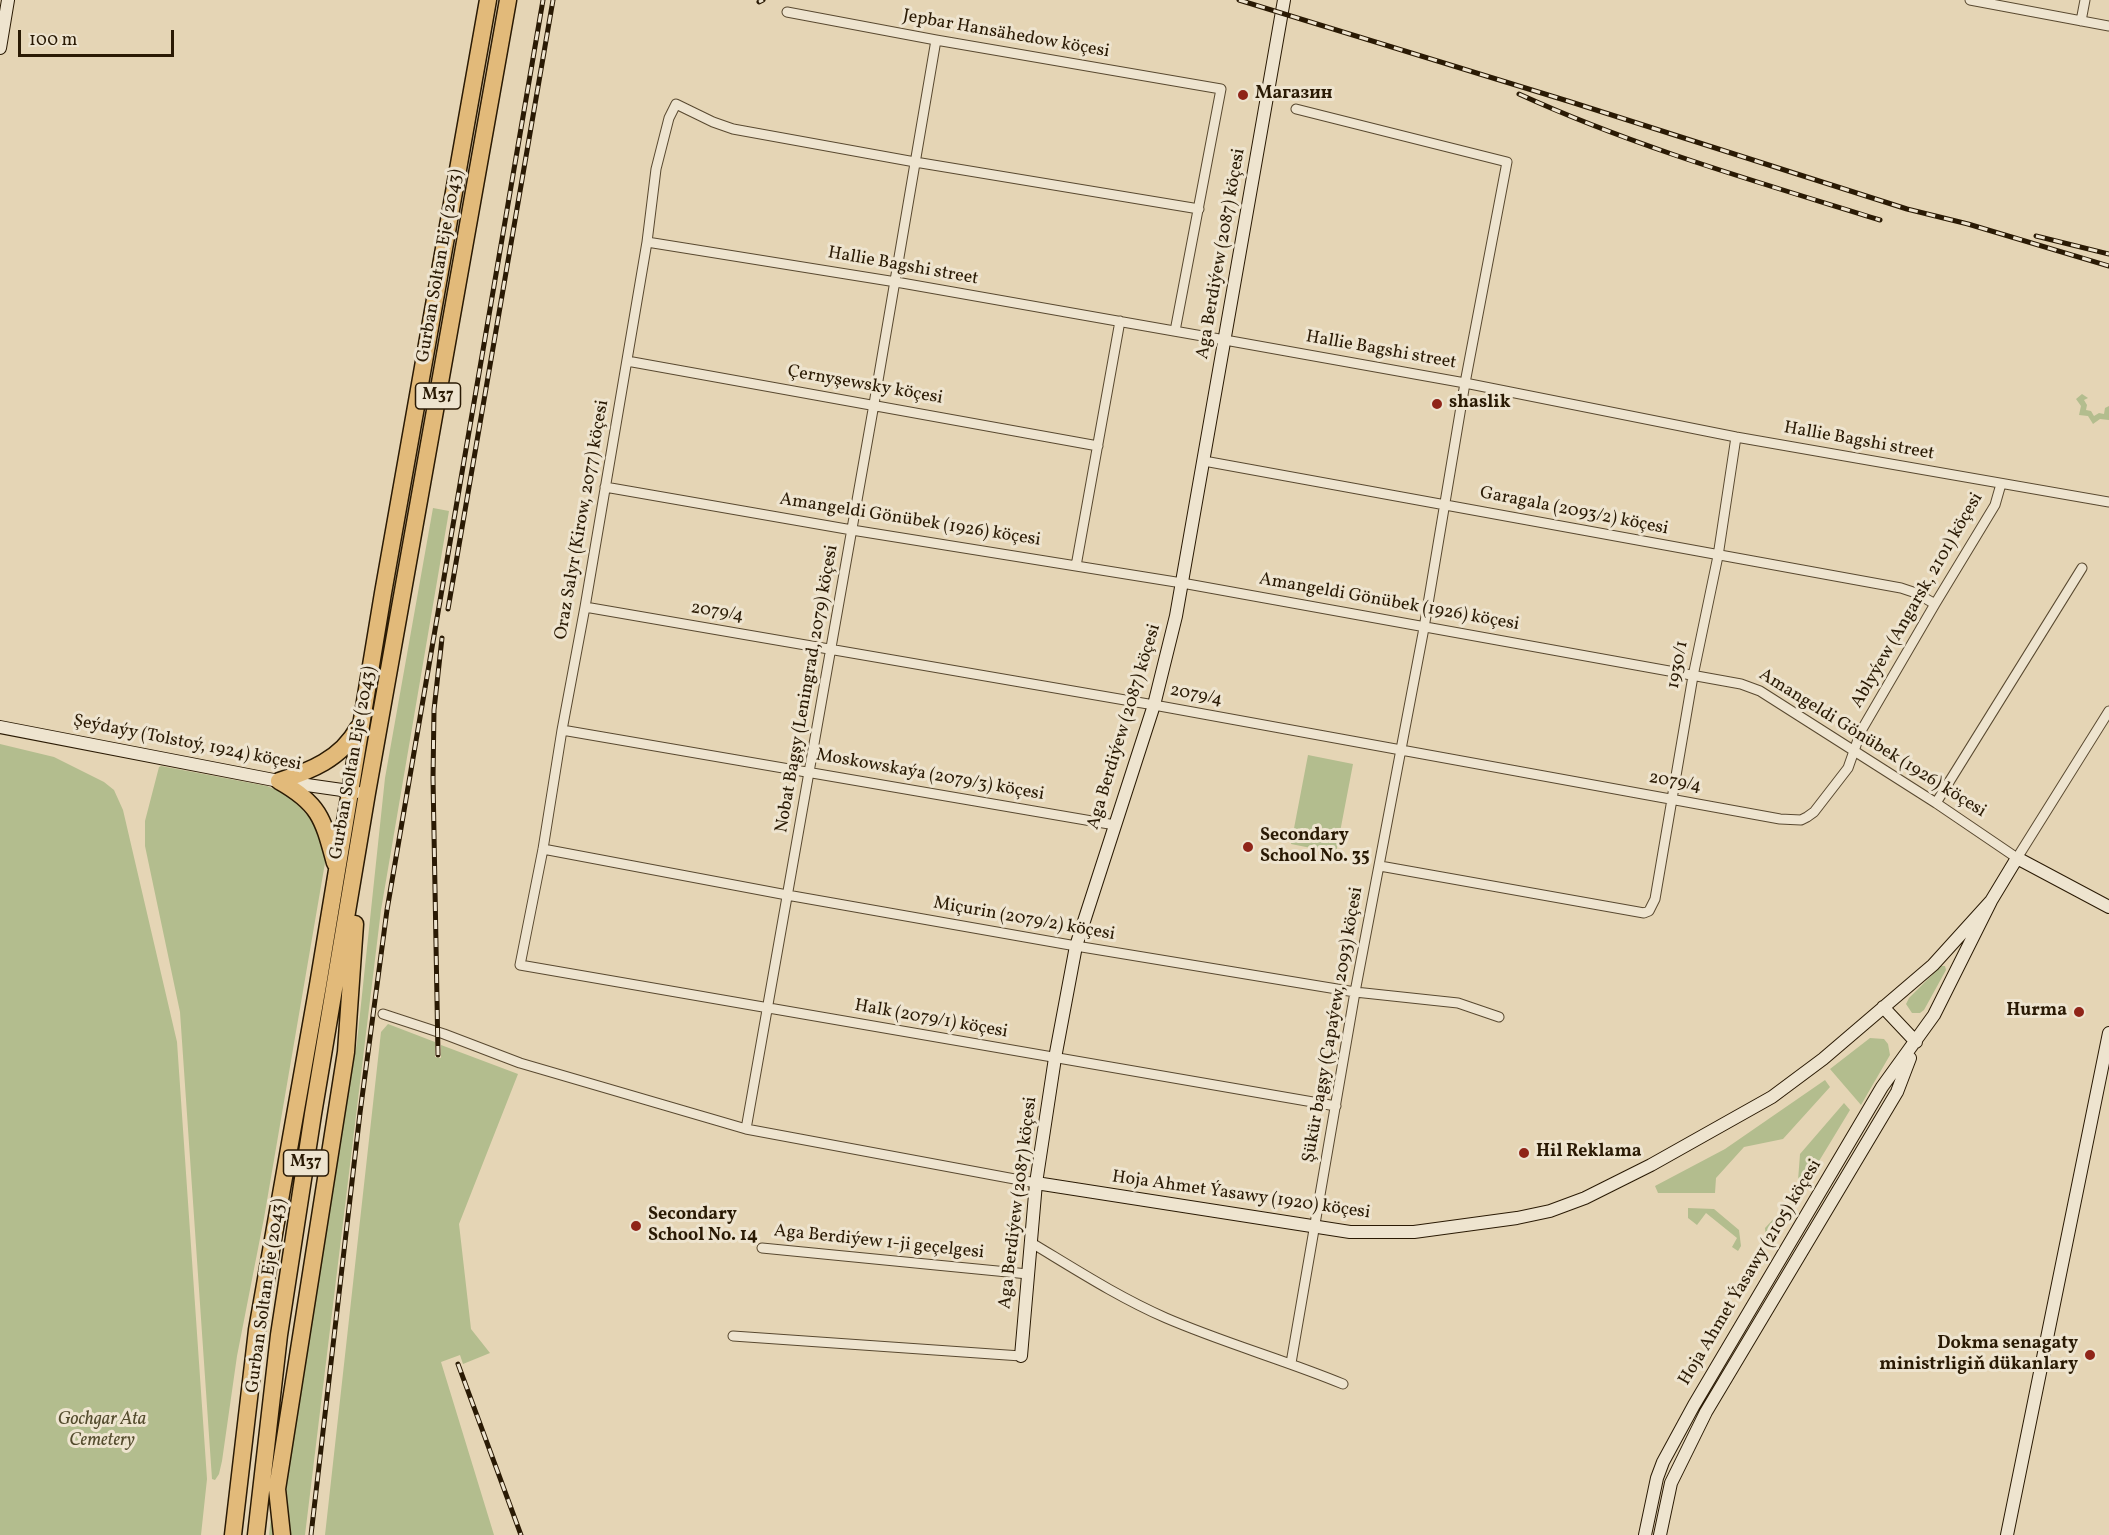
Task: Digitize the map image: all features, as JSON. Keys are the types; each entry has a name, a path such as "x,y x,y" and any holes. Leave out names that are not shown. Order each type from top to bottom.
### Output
{"highway":[{"name":"Gurban Soltan Eje (2043)","path":"233,1535 257,1330 316,996 383,593 488,0"},
{"name":"Gurban Soltan Eje (2043)","path":"256,1535 279,1335 314,1114 367,793 508,0"},
{"path":"279,781 309,771 326,762 351,740 363,720"},
{"name":"Gurban Soltan Eje (2043)","path":"279,781 302,794 317,811 337,868"},
{"path":"282,1535 278,1489 346,1052 362,830"}],"street":[{"path":"0,48 8,0"},
{"name":"Aga Berdiýew (2087) köçesi","path":"1021,1356 1036,1183 1055,1058 1076,946 1154,705 1176,616 1284,0"},
{"path":"1970,0 2109,26"},
{"path":"2081,21 2085,0"},
{"name":"Jepbar Hansähedow köçesi","path":"787,12 1221,89 1199,209"},
{"name":"Nobat Bagşy (Leningrad, 2079) köçesi","path":"746,1129 896,282 936,40"},
{"name":"Oraz Salyr (Kirow, 2077) köçesi","path":"520,965 543,849 585,607 627,361 656,169 669,118 676,104 733,129 915,162"},
{"name":"Şükür bagşy (Çapaýew, 2093) köçesi","path":"1292,1364 1355,992 1424,628 1465,383 1507,162 1296,109"},
{"path":"915,162 1199,209 1175,331"},
{"name":"Hallie Bagshi street","path":"646,242 1120,321 1465,383 1736,437 2109,502"},
{"path":"1076,566 1120,321"},
{"name":"Çernyşewsky köçesi","path":"627,361 1098,446"},
{"name":"1930/1","path":"1380,866 1644,913 1650,911 1656,899 1693,676 1718,556 1736,437"},
{"name":"Garagala (2093/2) köçesi","path":"1204,461 1902,588 1916,592 1935,604"},
{"name":"Ablyýew (Angarsk, 2101) köçesi","path":"1801,820 1814,812 1848,768 1861,731 1995,505 2001,484"},
{"name":"Amangeldi Gönübek (1926) köçesi","path":"605,487 852,530 1182,583 1751,687 1936,803 2018,858 2109,907"},
{"path":"1936,803 2082,568"},
{"name":"2079/4","path":"585,607 1154,705 1780,819 1801,820"},
{"name":"Hoja Ahmet Ýasawy (2105) köçesi","path":"1645,1535 1657,1478 1694,1405 1882,1087 1939,1007 1991,901 2109,711"},
{"name":"Şeýdaýy (Tolstoý, 1924) köçesi","path":"0,727 279,781 367,793"},
{"name":"Moskowskaýa (2079/3) köçesi","path":"562,730 1115,825"},
{"name":"Miçurin (2079/2) köçesi","path":"543,849 1076,946 1355,992 1458,1003 1499,1017"},
{"name":"Hoja Ahmet Ýasawy (2105) köçesi","path":"1884,1007 1933,965 1991,901"},
{"name":"Halk (2079/1) köçesi","path":"520,965 1336,1106"},
{"path":"1884,1007 1916,1042"},
{"name":"Hoja Ahmet Ýasawy (1920) köçesi","path":"1036,1183 1350,1232 1414,1233 1517,1218 1566,1206 1684,1148 1772,1097 1810,1069 1884,1007"},
{"path":"383,1014 444,1034 520,1064 746,1129 1036,1183"},
{"path":"2007,1535 2109,1033"},
{"name":"Hoja Ahmet Ýasawy (2105) köçesi","path":"1660,1535 1667,1498 1677,1468 1706,1412 1897,1092 1916,1042"},
{"path":"1030,1242 1138,1305 1200,1332 1343,1384"},
{"name":"Aga Berdiýew 1-ji geçelgesi","path":"762,1248 1028,1274"},
{"path":"733,1336 1021,1356"}],"green space":[{"path":"2082,394 2088,398 2084,400 2087,405 2086,410 2091,411 2094,416 2099,413 2104,414 2105,408 2109,406 2109,420 2100,419 2093,424 2088,416 2079,415 2081,406 2076,399"},
{"path":"433,508 449,511 381,910 305,1535 269,1535 290,1345 308,1349 339,1138 341,1138 357,1042 385,778"},
{"name":"Gochgar Ata Cemetery","path":"0,744 54,757 104,782 114,790 123,810 177,1042 207,1479 201,1535 0,1535"},
{"path":"1308,755 1353,764 1336,853 1291,844"},
{"path":"161,766 267,786 291,796 290,798 313,824 326,857 264,1218 237,1356 222,1461 215,1480 212,1479 180,1012 145,846 145,821"},
{"path":"1941,966 1945,966 1946,970 1924,1010 1920,1013 1912,1013 1906,1004 1909,998"},
{"path":"388,1024 435,1042 435,1057 441,1058 441,1045 518,1074 459,1224 471,1329 490,1353 463,1364 460,1355 441,1362 494,1535 325,1535 381,1032"},
{"path":"1870,1038 1884,1039 1888,1044 1890,1055 1861,1105 1830,1069"},
{"path":"1825,1080 1830,1087 1783,1139 1744,1147 1716,1178 1715,1193 1658,1193 1655,1186 1725,1149"},
{"path":"1844,1103 1850,1110 1770,1242 1766,1242 1765,1228 1797,1194 1800,1154"},
{"path":"1688,1208 1714,1209 1739,1230 1741,1246 1738,1251 1732,1247 1737,1238 1706,1213 1697,1225 1688,1218"}],"railway":[{"path":"311,1535 360,1113 387,910 543,0"},
{"path":"448,609 553,0"},
{"path":"759,2 763,0"},
{"path":"1239,0 1907,209 1968,224 2109,266"},
{"path":"1519,94 1652,147 1880,220"},
{"path":"2036,236 2109,254"},
{"path":"438,1055 433,778 434,710 442,638"},
{"path":"458,1364 521,1535"}],"place":[{"name":"Магазин","path":"1243,95"},
{"name":"shaslik","path":"1437,404"},
{"name":"Secondary School No. 35","path":"1248,847"},
{"name":"Hurma","path":"2079,1012"},
{"name":"Hil Reklama","path":"1524,1153"},
{"name":"Secondary School No. 14","path":"636,1226"},
{"name":"Dokma senagaty ministrligiň dükanlary","path":"2090,1355"}]}
